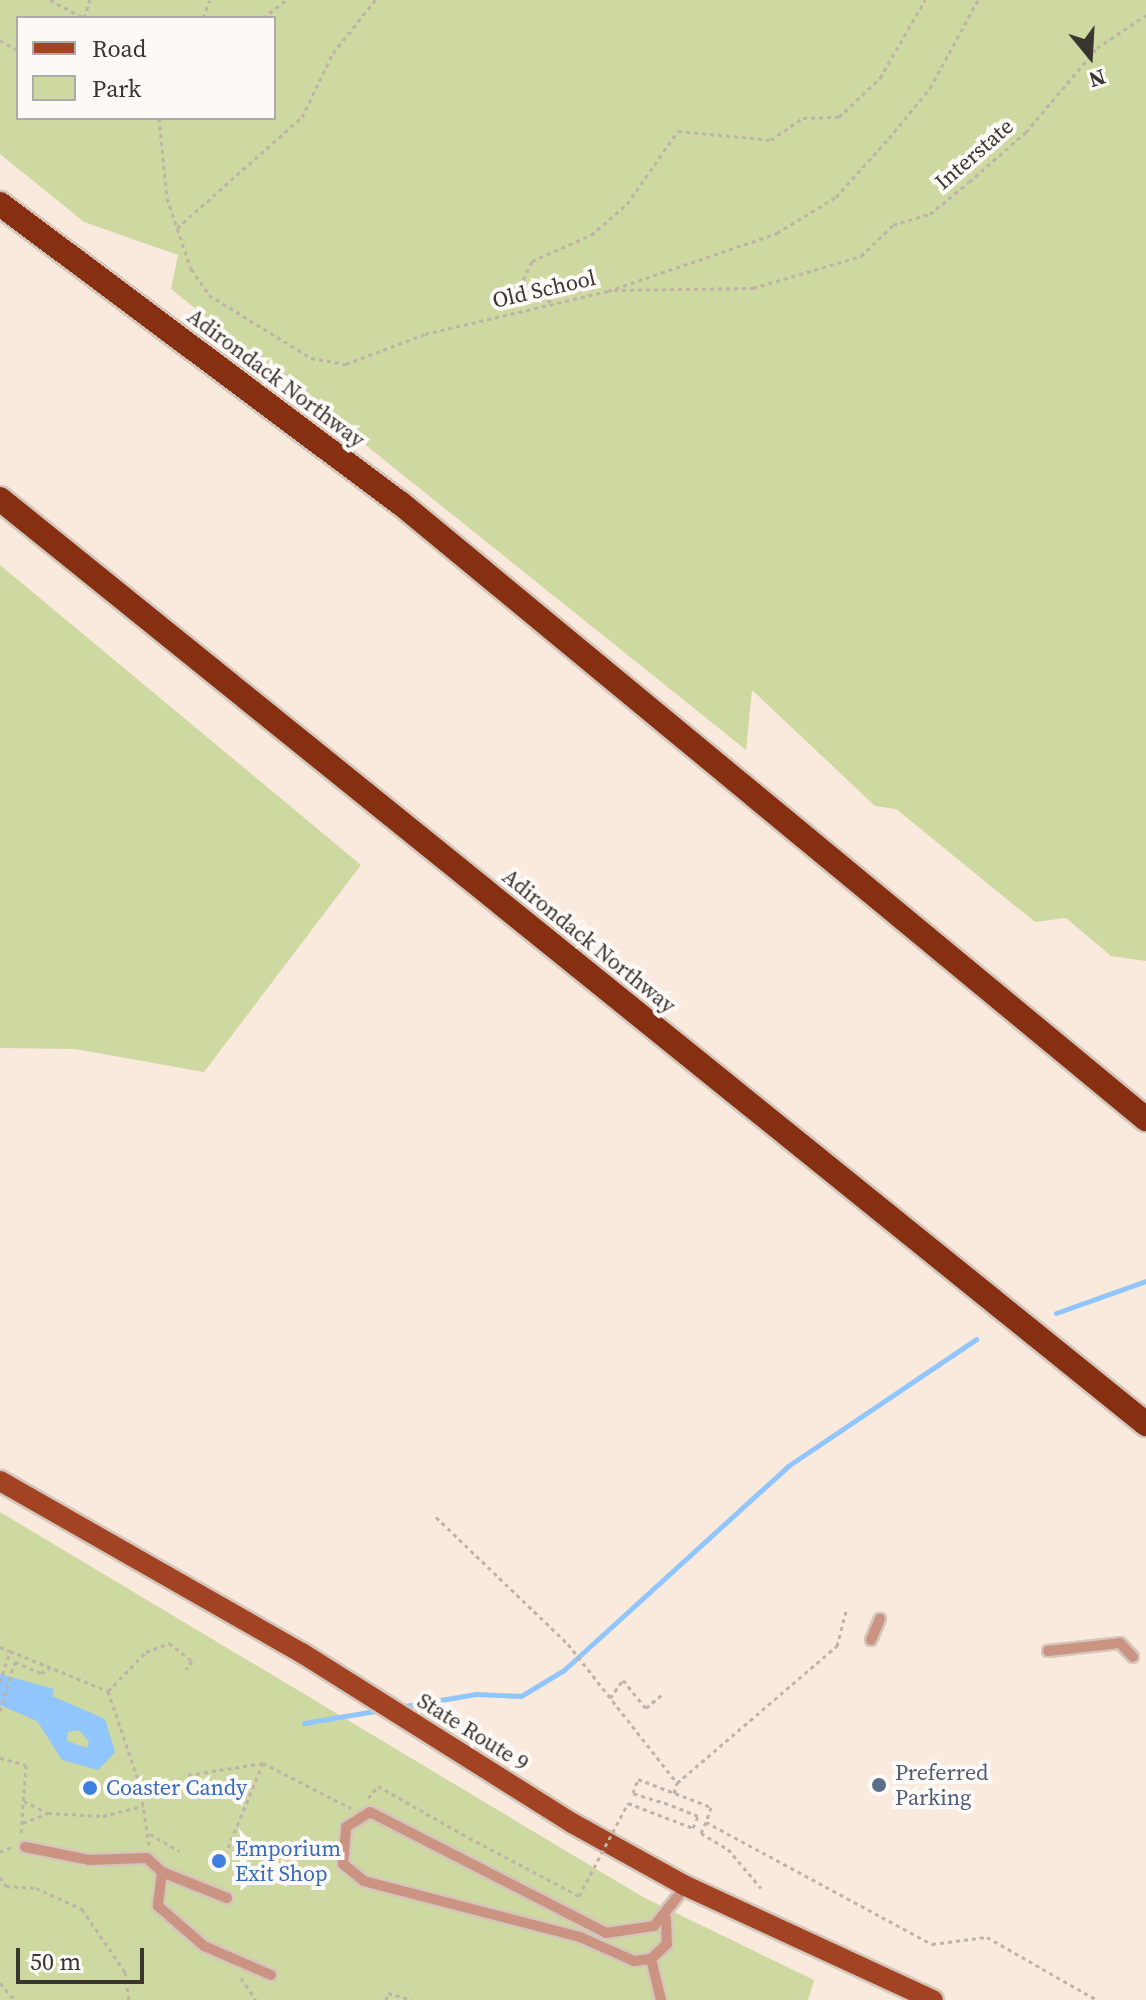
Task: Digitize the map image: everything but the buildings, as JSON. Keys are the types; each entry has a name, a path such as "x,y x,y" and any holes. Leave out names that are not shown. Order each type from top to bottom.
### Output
{"highway":[{"name":"Adirondack Northway","path":"0,204 399,502 1146,1119"},
{"name":"Adirondack Northway","path":"0,499 1146,1424"}],"main road":[{"name":"State Route 9","path":"0,1481 354,1686 686,1886 933,2000"}],"lane":[{"path":"871,1640 880,1619"},
{"path":"1048,1651 1120,1643 1133,1657"},
{"path":"666,1919 630,1934 606,1933 370,1812 346,1827 343,1864 364,1881 580,1937 634,1961 651,1959 667,1944 666,1919 686,1886"},
{"path":"147,1858 150,1840"},
{"path":"25,1847 67,1858 147,1858 162,1872 227,1898"},
{"path":"162,1872 158,1906 204,1946 271,1975"},
{"path":"651,1959 661,2000"}],"path":[{"path":"50,0 80,16"},
{"path":"266,16 286,0"},
{"path":"177,228 294,127 333,53 375,0"},
{"path":"568,299 532,300 520,287 522,275 532,261 591,235 627,204 678,131 771,140 803,118 839,117 880,78 925,0"},
{"name":"Old School","path":"159,120 177,228 209,295 311,358 346,364 425,334 608,291 777,233 836,197 930,88 978,0"},
{"name":"Interstate","path":"608,291 753,288 861,256 893,225 930,214 969,182 1026,132 1097,48 1146,15"},
{"path":"436,1517 568,1644 677,1783"},
{"path":"674,1793 677,1783 837,1646 847,1607"},
{"path":"108,1691 146,1652 169,1643 192,1661 186,1669"},
{"path":"0,1647 108,1691 140,1785 150,1840 179,1851"},
{"path":"0,1682 10,1651"},
{"path":"0,1711 15,1662 41,1673 50,1668"},
{"path":"610,1698 623,1680 646,1708 664,1693"},
{"path":"0,1758 26,1765 19,1843 0,1852"},
{"path":"225,1855 263,1763"},
{"path":"188,1775 263,1763 358,1811"},
{"path":"378,1786 579,1896 628,1803 693,1828 698,1816 633,1793 638,1779 711,1807 701,1833 728,1849 761,1888"},
{"path":"140,1785 161,1780"},
{"path":"24,1801 48,1813 103,1816 143,1806"},
{"path":"22,1823 48,1813"},
{"path":"706,1822 932,1944 987,1937 1097,2000"},
{"path":"0,1877 6,1886 36,1888 82,1909 125,1972 129,2000"},
{"path":"233,1975 249,1984 256,2000"},
{"path":"0,1983 15,2000"},
{"path":"386,2000 388,1993 412,2000"}],"green space":[{"path":"0,0 1146,0 1146,961 1111,956 1066,918 1035,922 896,809 875,806 752,690 746,750 171,289 178,255 84,222 0,154"},
{"path":"0,565 361,865 204,1072 75,1049 0,1048"},
{"path":"0,1512 643,1897 814,1980 808,2000 0,2000"}],"water":[{"path":"0,1674 54,1689 52,1696 105,1719 115,1752 98,1770 62,1760 37,1721 0,1705","holes":["79,1730 89,1742 87,1748 67,1741 68,1732"]}],"waterway":[{"path":"1056,1313 1146,1281"},
{"path":"399,1707 476,1694 521,1696 564,1670 788,1466 976,1339"},
{"path":"304,1723 381,1710"}],"place":[{"name":"Preferred Parking","path":"879,1785"},
{"name":"Coaster Candy","path":"90,1788"},
{"name":"Emporium Exit Shop","path":"219,1861"}]}
